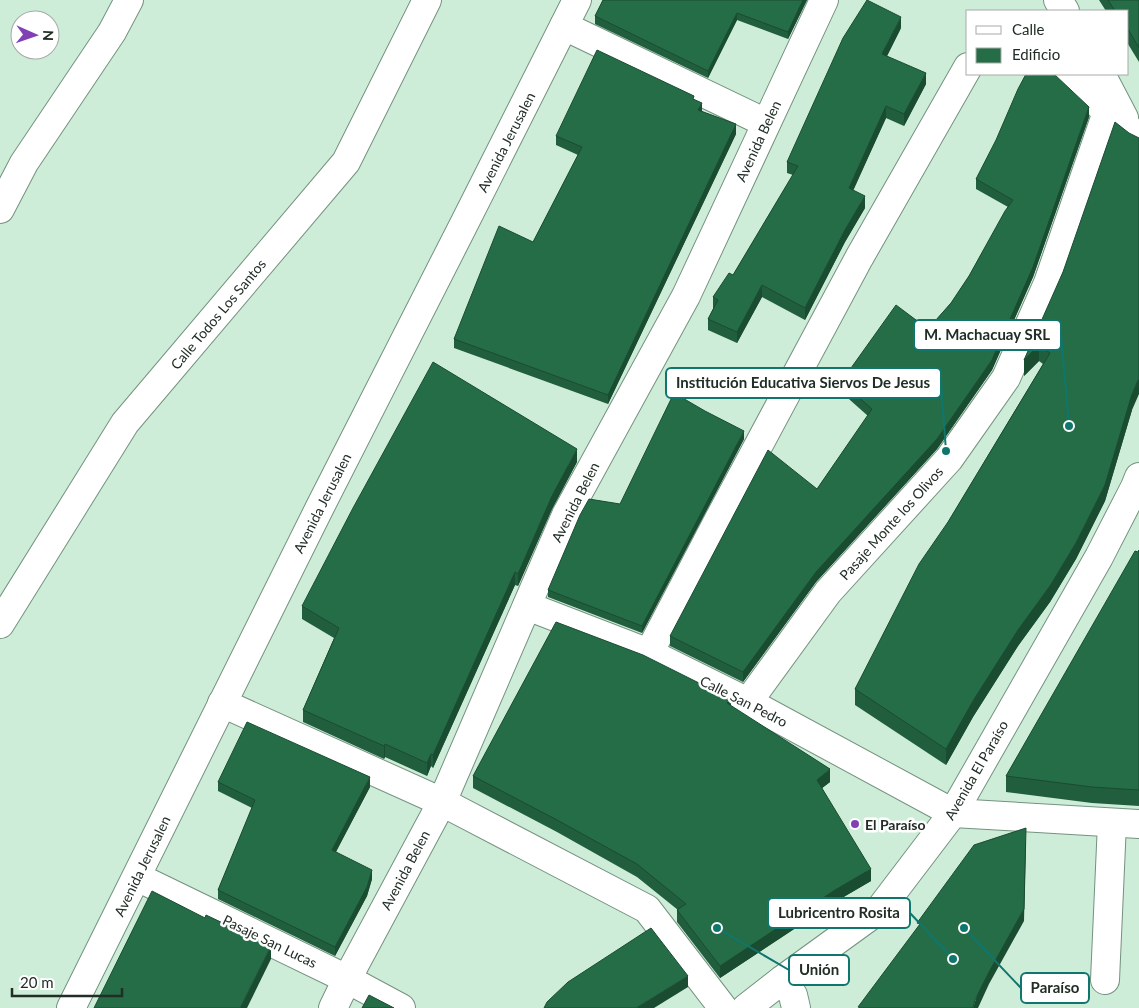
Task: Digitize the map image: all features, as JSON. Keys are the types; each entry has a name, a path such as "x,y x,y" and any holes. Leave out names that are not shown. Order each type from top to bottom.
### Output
{"street":[{"path":"0,209 24,163 112,32 129,0"},
{"name":"Calle Todos Los Santos","path":"0,624 125,423 346,162 427,0"},
{"name":"Avenida Jerusalen","path":"71,1008 320,507 578,0"},
{"name":"Avenida Belen","path":"333,1008 442,802 566,515 686,296 824,0"},
{"path":"564,26 766,123"},
{"path":"650,653 719,519 855,266 966,71"},
{"path":"1067,75 1107,112 1134,133"},
{"path":"1102,75 1134,133"},
{"name":"Pasaje Monte los Olivos","path":"748,702 828,592 949,458 1006,378 1048,284 1107,112"},
{"name":"Avenida El Paraíso","path":"746,1008 880,909 953,813 1099,557 1139,477"},
{"name":"Calle San Pedro","path":"527,606 650,653 748,702 953,813"},
{"path":"222,703 442,802 647,909 723,1008"},
{"path":"953,813 1139,824"},
{"path":"1105,980 1112,822"},
{"name":"Pasaje San Lucas","path":"137,876 347,979 401,1008"},
{"path":"782,980 793,995 796,1008"}],"building":[{"path":"603,0 803,0 788,32 737,13 708,71 595,16"},
{"path":"867,0 901,17 882,54 926,73 904,114 886,106 849,188 865,196 845,230 805,308 762,285 737,332 708,319 718,300 713,297 729,273 733,275 798,166 787,162 843,38"},
{"path":"1108,0 1139,0 1139,48 1129,31 1129,10 1114,10"},
{"path":"597,50 694,96 693,99 702,103 698,110 736,124 608,395 454,339 499,226 533,242 582,147 556,136"},
{"path":"1025,75 1055,75 1089,107 1033,267 992,360 937,439 816,572 743,672 670,636 768,450 817,489 872,409 841,382 896,305 928,329 951,303 969,276 1013,200 976,179 996,140"},
{"path":"1115,122 1139,138 1139,378 1132,394 1105,485 1076,543 1050,586 1018,630 973,701 946,749 855,689 919,564 948,522 1050,353 1039,345 1024,360 1063,272"},
{"path":"433,362 577,449 552,496 518,574 515,572 433,755 431,754 427,763 303,710 339,628 302,606"},
{"path":"674,393 744,431 642,626 548,590 580,515 589,499 620,504"},
{"path":"1139,550 1139,790 1092,787 1006,776 1135,551 1138,552"},
{"path":"556,622 643,655 731,699 727,703 830,769 817,780 871,869 835,890 720,966 677,910 686,904 637,864 473,776"},
{"path":"247,722 370,777 332,850 372,870 367,887 335,947 218,890 255,800 218,782"},
{"path":"1026,828 1024,909 989,972 973,1008 858,1007 920,924 917,923 974,845"},
{"path":"152,891 205,918 206,915 271,946 240,1008 94,1008"},
{"path":"651,928 688,976 636,1008 544,1008 547,1002 568,982"},
{"path":"369,995 394,1008 362,1008"}],"place":[{"name":"M. Machacuay SRL","path":"1069,426"},
{"name":"Institución Educativa Siervos De Jesus","path":"946,451"},
{"name":"El Paraíso","path":"855,824"},
{"name":"Unión","path":"717,928"},
{"name":"Paraíso","path":"964,928"},
{"name":"Lubricentro Rosita","path":"953,959"}]}
